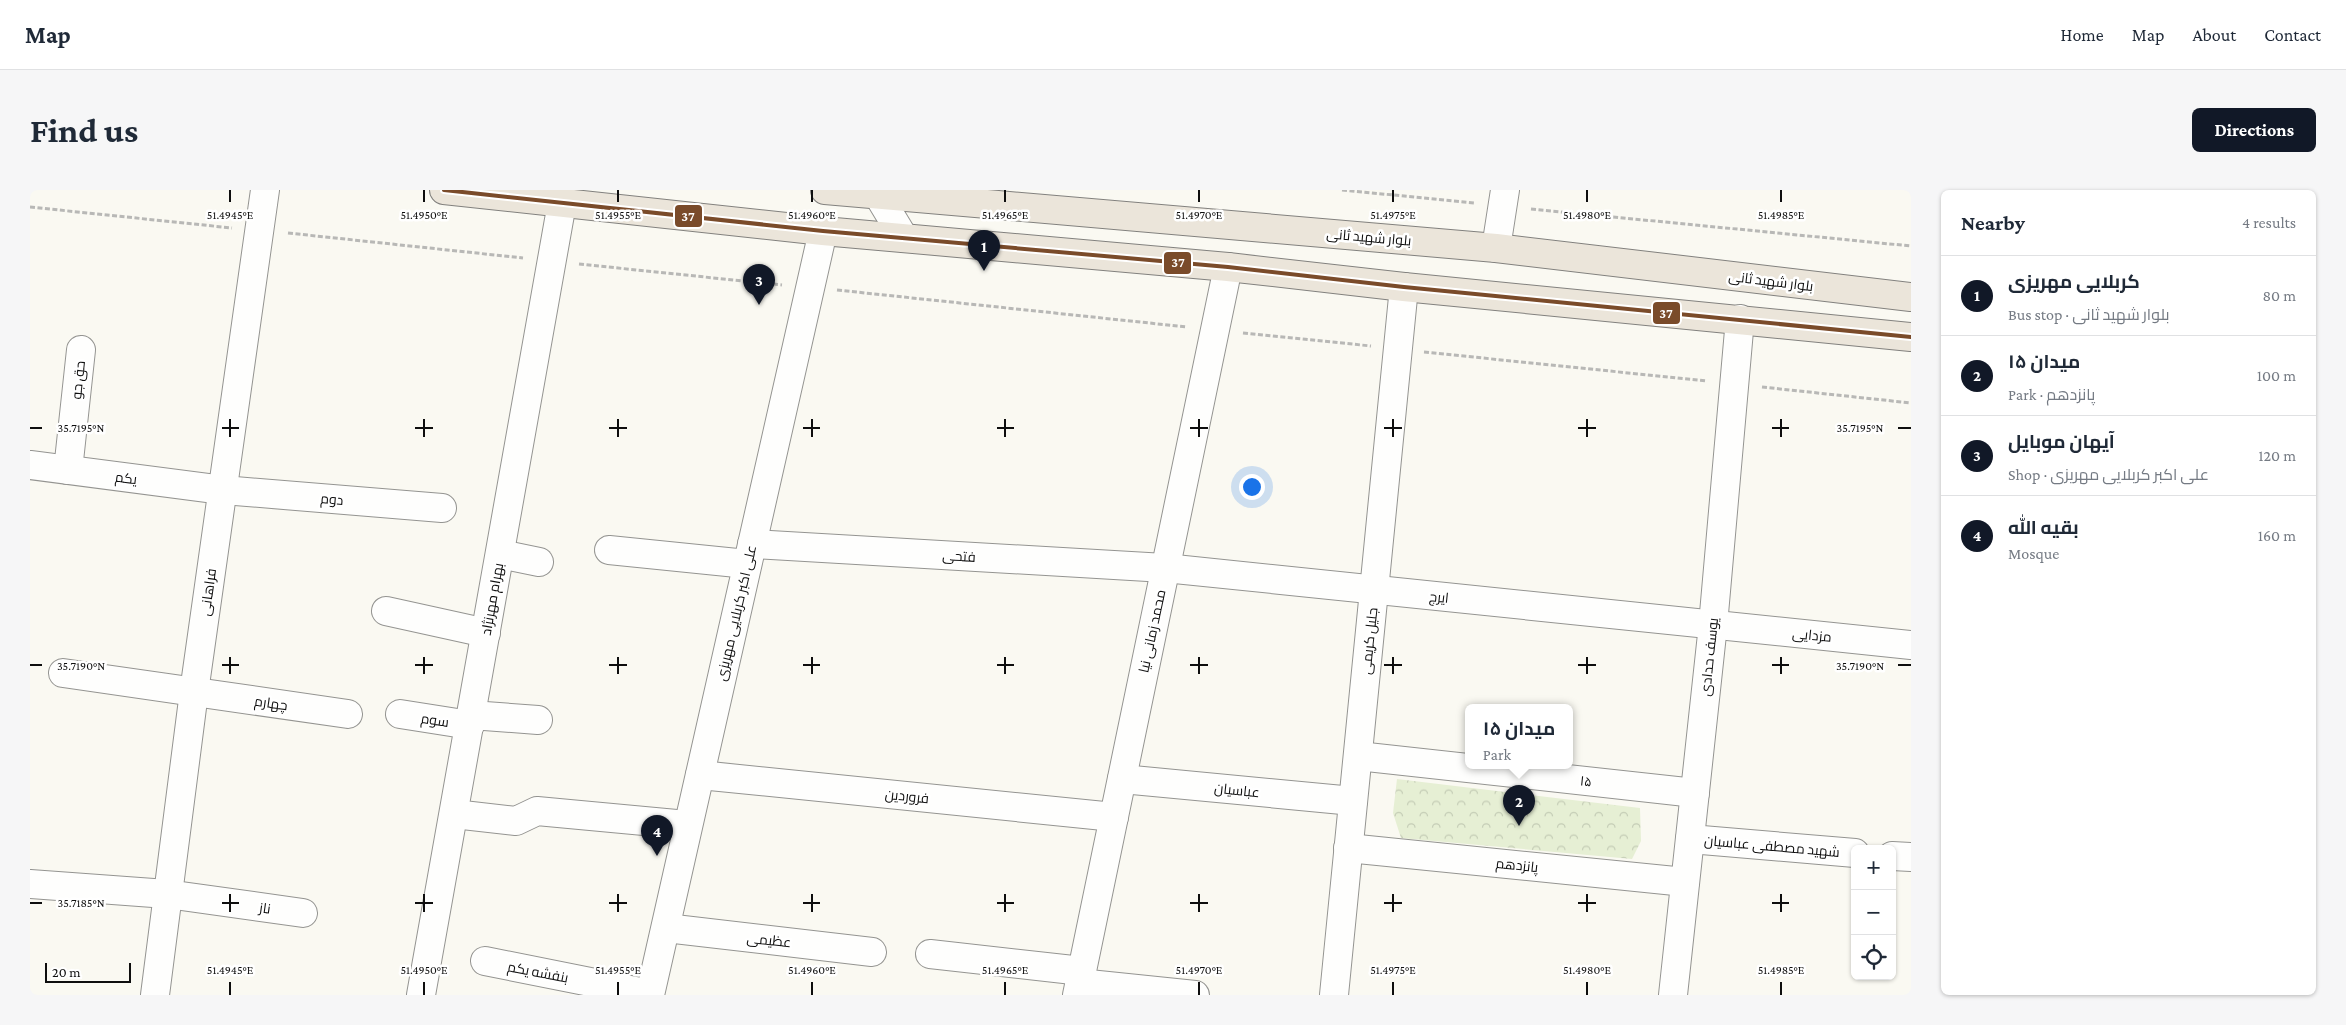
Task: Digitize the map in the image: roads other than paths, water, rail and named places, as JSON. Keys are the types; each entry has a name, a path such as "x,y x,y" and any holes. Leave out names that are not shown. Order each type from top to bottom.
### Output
{"main road":[{"path":"444,190 822,231 1228,267 1404,287 1911,337"},
{"name":"بلوار شهید ثانی","path":"825,190 906,194 1496,248 1911,297"},
{"path":"904,238 906,194"},
{"path":"1663,312 1665,268"}],"street":[{"name":"فراهانی","path":"155,995 194,692 265,190"},
{"path":"878,192 904,238"},
{"path":"1496,248 1504,198"},
{"name":"بهرام مهرنژاد","path":"421,995 562,203"},
{"name":"علی اکبر کربلایی مهریزی","path":"650,995 822,231"},
{"name":"محمد زمانی نیا","path":"1080,983 1228,267"},
{"name":"جلیل کریمی","path":"1334,995 1404,287"},
{"name":"یوسف حدادی","path":"1673,995 1713,624 1740,319"},
{"name":"حق جو","path":"68,470 81,350"},
{"name":"یکم","path":"30,465 223,490"},
{"name":"دوم","path":"223,490 442,508"},
{"name":"فتحی","path":"609,550 1165,568"},
{"path":"500,554 539,562"},
{"name":"ایرج","path":"1165,568 1713,624"},
{"path":"386,611 486,633"},
{"name":"مزدایی","path":"1713,624 1911,645"},
{"name":"چهارم","path":"63,673 348,714"},
{"name":"سوم","path":"400,714 471,720"},
{"path":"471,720 538,720"},
{"name":"۱۵","path":"1358,756 1465,768"},
{"name":"۱۵","path":"1476,769 1694,793"},
{"name":"فروردین","path":"700,775 1114,816"},
{"name":"عباسیان","path":"1122,778 1353,801"},
{"path":"454,814 516,821 536,811 687,825"},
{"name":"شهید مصطفی عباسیان","path":"1690,839 1851,853"},
{"name":"پانزدهم","path":"1348,848 1685,882"},
{"path":"1896,856 1911,857"},
{"name":"ناز","path":"30,884 167,894 303,913"},
{"name":"عظیمی","path":"666,928 872,952"},
{"path":"930,954 1080,983 1195,995"},
{"name":"بنفشه یکم","path":"485,961 650,995"}],"place":[{"name":"کربلایی مهریزی","path":"984,271"},
{"name":"آیهان موبایل","path":"759,305"},
{"name":"میدان ۱۵","path":"1519,826"},
{"name":"بقیه الله","path":"657,856"}]}
